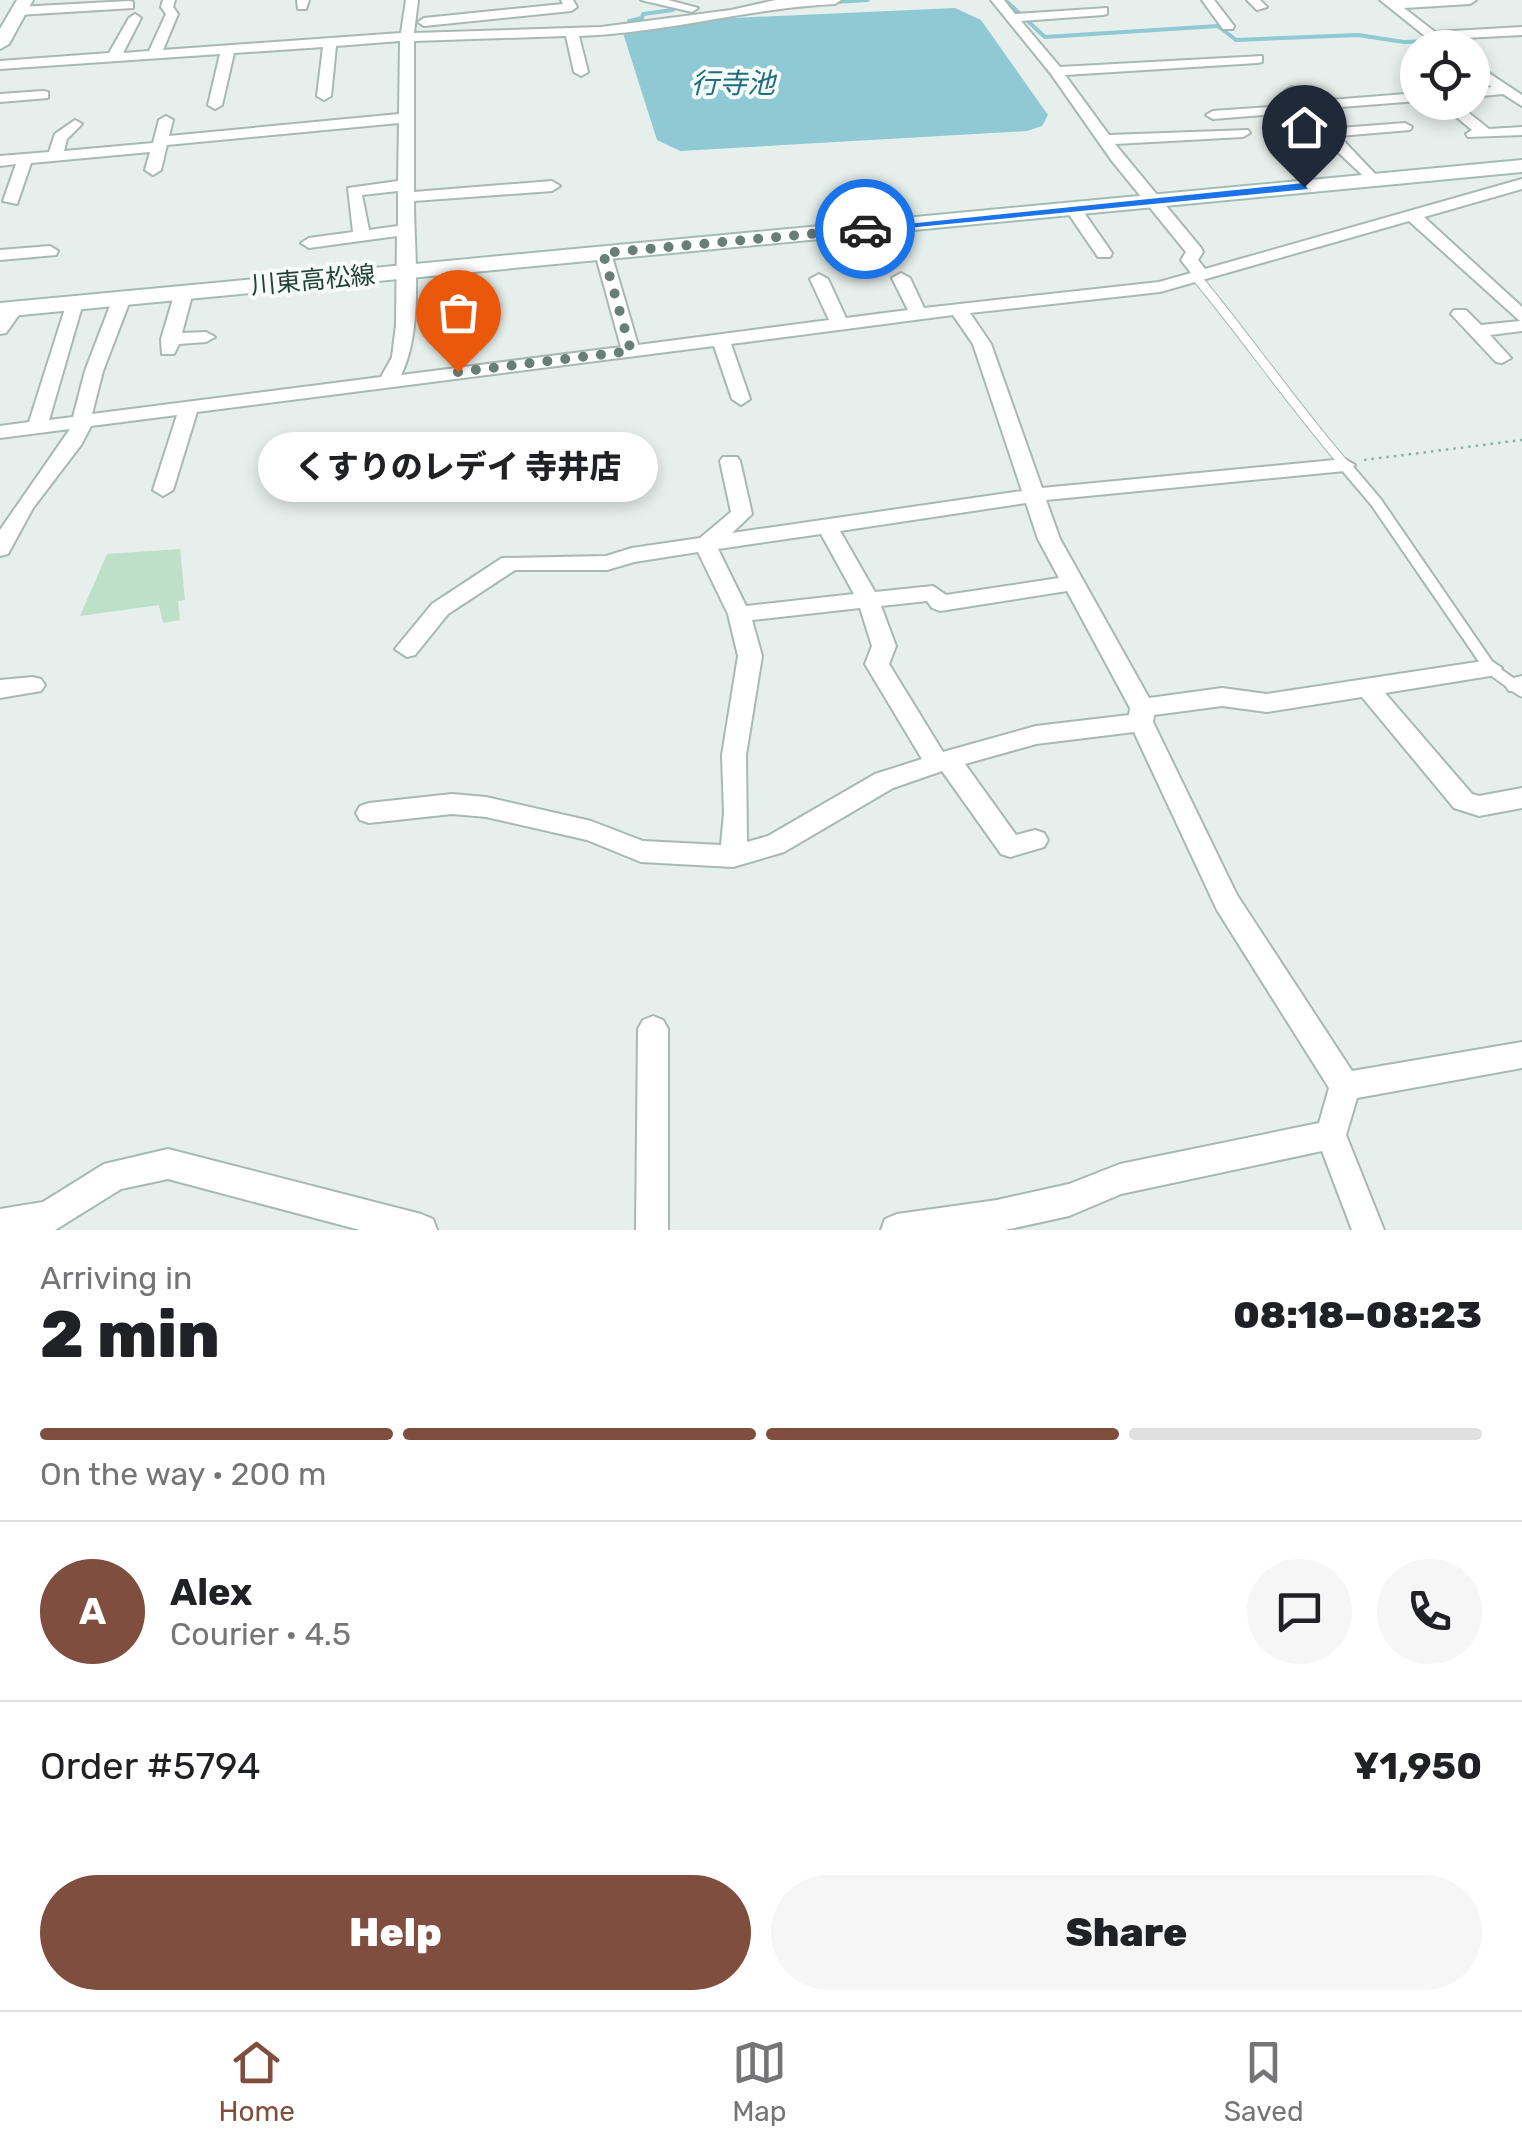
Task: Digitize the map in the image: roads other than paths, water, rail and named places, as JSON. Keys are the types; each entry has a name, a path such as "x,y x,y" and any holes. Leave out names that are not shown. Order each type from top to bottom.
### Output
{"main road":[{"path":"0,44 21,6"},
{"name":"川東高松線","path":"7,310 1522,166"}],"street":[{"path":"156,53 172,14 166,7 169,0"},
{"path":"389,381 401,357 405,325 408,30 412,1 428,0"},
{"path":"0,65 330,42 571,7 568,0"},
{"path":"647,0 682,9 721,3 835,0"},
{"path":"997,0 1017,17 1104,140 1195,252 1189,260 1201,278"},
{"path":"1208,0 1228,26"},
{"path":"1388,2 1470,0"},
{"path":"408,30 572,32 731,14 793,1"},
{"path":"1388,2 1423,30"},
{"path":"21,6 130,10 114,57"},
{"path":"1017,17 1103,10"},
{"path":"1490,33 1522,31"},
{"path":"511,32 512,50"},
{"path":"572,32 581,72"},
{"path":"324,96 330,42"},
{"path":"216,104 228,48"},
{"path":"1056,71 1257,59"},
{"path":"81,60 80,72 101,75"},
{"path":"1490,77 1522,102"},
{"path":"1490,84 1522,79"},
{"path":"1212,115 1273,114 1252,91"},
{"path":"1292,91 1315,105 1400,98"},
{"path":"0,98 43,95"},
{"path":"1104,140 1236,133 1202,102"},
{"path":"0,161 408,118"},
{"path":"153,170 166,120"},
{"path":"1466,120 1479,134 1522,131"},
{"path":"55,156 60,138 76,124"},
{"path":"1288,136 1405,127"},
{"path":"1328,133 1373,180"},
{"path":"11,201 25,159"},
{"path":"0,432 958,309 1160,287 1522,184"},
{"path":"362,236 354,191 552,186"},
{"path":"1074,210 1104,254"},
{"path":"1412,215 1522,316"},
{"path":"309,244 405,230"},
{"path":"0,254 50,252"},
{"path":"603,253 631,351"},
{"path":"901,278 919,315"},
{"path":"819,279 840,324"},
{"path":"184,292 169,345 206,337"},
{"path":"0,549 24,506 55,469 83,422 82,410 94,371 122,298"},
{"path":"37,427 74,302"},
{"path":"958,309 982,344 1034,497 1072,583 1141,715 1227,902 1345,1086 1330,1135 1368,1230"},
{"path":"0,329 7,310"},
{"path":"1460,314 1502,358"},
{"path":"1477,331 1522,326"},
{"path":"722,340 741,399"},
{"path":"163,490 188,408"},
{"path":"705,544 742,514 730,461"},
{"path":"408,649 440,609 510,563 607,563 632,555 1034,497 1345,465"},
{"path":"827,526 868,600 884,646 876,664 1010,847 1035,840"},
{"path":"705,544 739,614 750,656 734,755 737,813 733,856"},
{"path":"739,614 933,593 940,603 1072,583"},
{"path":"369,813 452,804 486,807 591,831 640,851 733,856 775,845 884,782 945,760 1036,736 1222,697 1266,703 1490,668"},
{"path":"0,689 33,686"},
{"path":"1366,686 1463,801 1480,806 1522,798"},
{"path":"652,1230 653,1028"},
{"path":"1345,1086 1522,1054"},
{"path":"897,1230 1050,1204 1120,1179 1330,1135"},
{"path":"0,1225 48,1224 115,1175 168,1164 341,1221 422,1230"}],"lane":[{"path":"1201,278 1292,404 1386,516 1490,668 1520,687"}],"water":[{"name":"行寺池","path":"955,8 981,20 1048,115 1042,126 1027,131 680,151 657,140 623,33 711,19"}],"waterway":[{"path":"834,2 868,0"},
{"path":"1005,0 1045,37 1218,26 1236,40 1358,35 1400,41"},
{"path":"631,24 629,21 642,18 643,14 673,10"}],"place":[{"name":"くすりのレデイ 寺井店","path":"458,372"}]}
